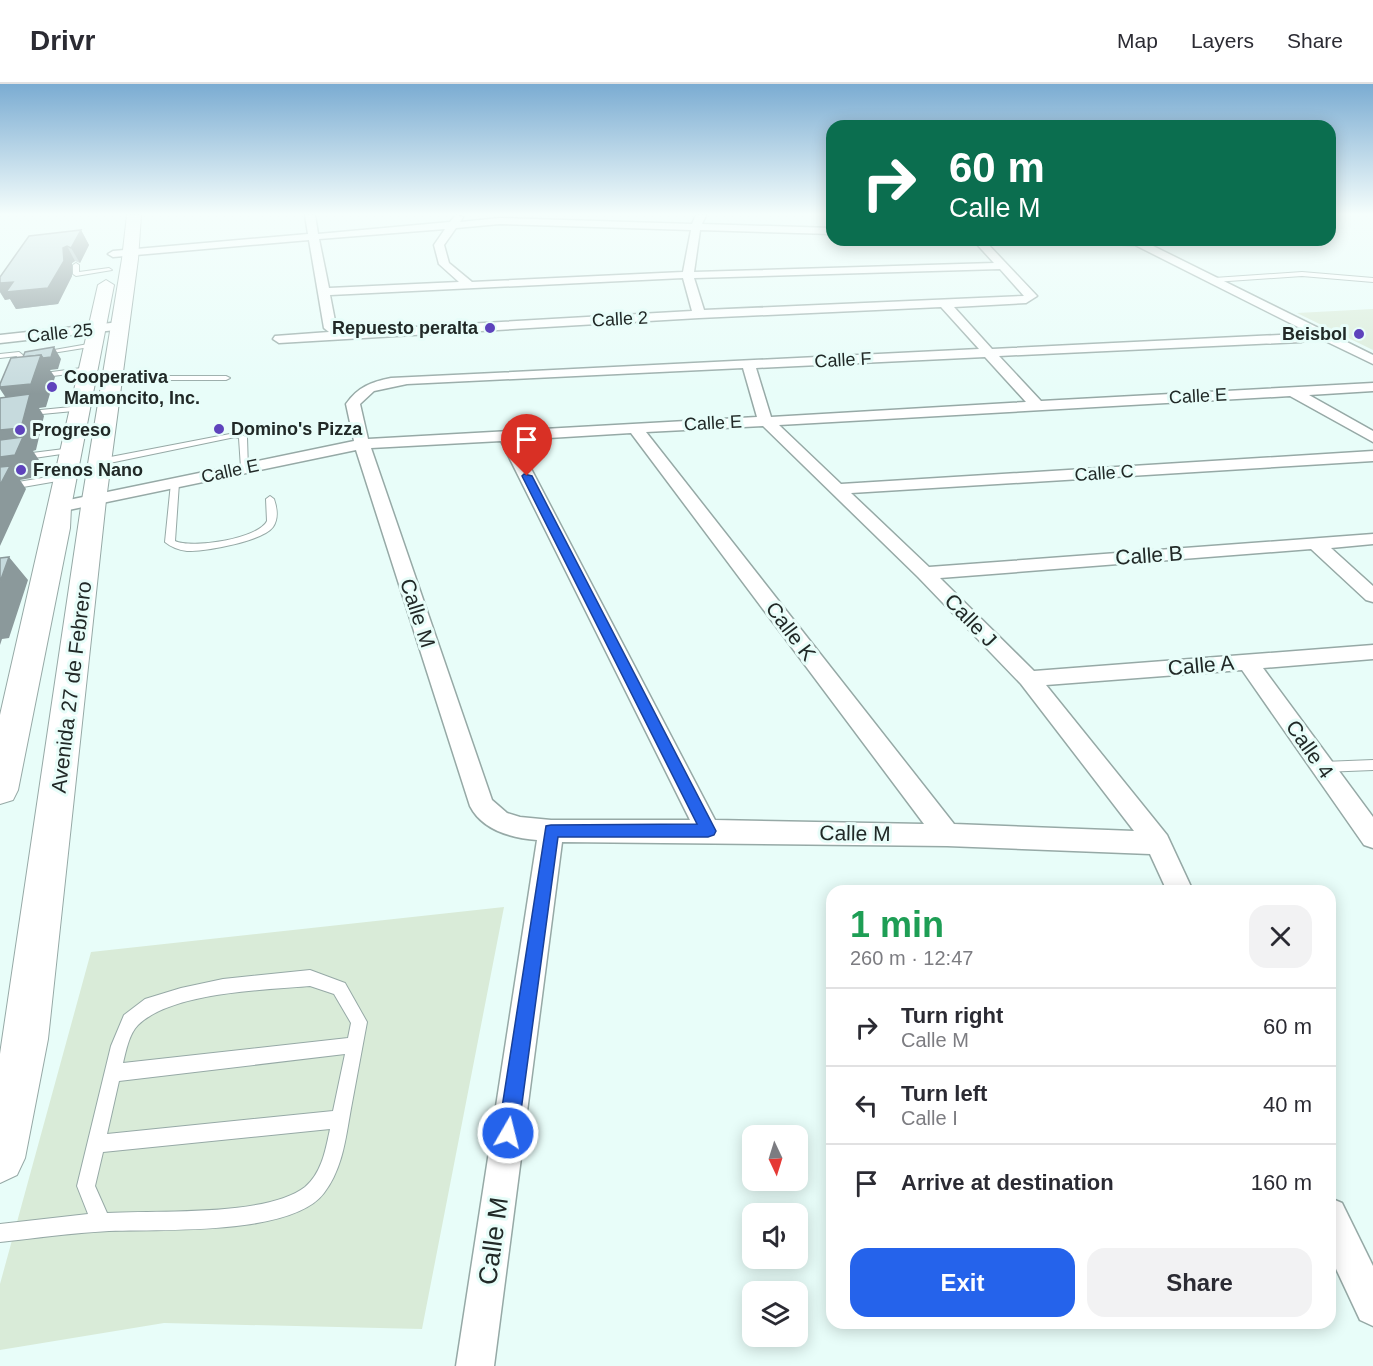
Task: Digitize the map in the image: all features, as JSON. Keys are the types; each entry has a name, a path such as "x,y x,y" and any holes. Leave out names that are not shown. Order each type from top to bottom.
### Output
{"main road":[{"name":"Avenida 27 de Febrero","path":"0,790 66,477 86,456 114,275"},
{"name":"Avenida 27 de Febrero","path":"0,1158 26,1039 94,500 81,408 102,349"}],"street":[{"path":"321,275 330,328 343,335"},
{"path":"457,275 468,284"},
{"path":"688,275 699,314"},
{"path":"324,292 694,275"},
{"name":"Calle 2","path":"279,339 699,314 1026,300 1031,296 1011,275"},
{"path":"1204,275 1373,360"},
{"path":"944,303 1037,406"},
{"name":"Calle F","path":"370,387 407,380 1301,338 1316,331"},
{"name":"Calle 25","path":"0,339 102,349"},
{"name":"Calle J","path":"749,365 765,420 925,573 1029,678 1158,843 1177,885"},
{"name":"Calle M","path":"370,387 358,396 353,404 362,444 482,806 498,820 519,828 551,831 947,835 1158,843"},
{"name":"Calle E","path":"59,507 362,444 1373,387"},
{"path":"1292,391 1373,437"},
{"name":"Calle K","path":"635,428 947,835"},
{"path":"506,435 708,831"},
{"name":"Calle C","path":"836,489 1373,456"},
{"name":"Calle B","path":"925,573 1373,539"},
{"path":"1314,542 1373,596"},
{"name":"Calle A","path":"1029,678 1373,652"},
{"name":"Calle 4","path":"1247,661 1373,837"},
{"name":"Calle M","path":"475,1366 551,831"},
{"path":"1336,1228 1373,1307"}],"lane":[{"path":"1214,280 1290,275"},
{"path":"1310,275 1371,281"},
{"path":"21,356 14,374 25,377 102,349"},
{"path":"0,356 102,349 226,378"},
{"path":"0,416 81,408"},
{"path":"0,460 86,456 235,435 243,436 245,468"},
{"path":"0,488 66,477"},
{"path":"175,483 170,542 189,548 255,535 268,527 273,513 270,499"},
{"path":"1323,767 1373,765"},
{"path":"0,1233 101,1222 182,1221 276,1211 291,1206 311,1194 323,1178 333,1158 359,1022 339,988 310,978 223,987 151,1005 130,1021 118,1046 86,1186 101,1222"},
{"path":"112,1073 354,1045"},
{"path":"95,1144 339,1119"}],"green space":[{"path":"1373,309 1373,350 1297,313"},
{"path":"504,907 422,1329 164,1323 0,1350 0,1284 91,952"}],"building":[{"path":"2,275 56,275 48,288 6,292 13,282 0,283"},
{"path":"54,347 51,357 43,358 41,355 23,357 25,352"},
{"path":"41,355 31,384 0,387 11,358"},
{"path":"30,394 21,428 0,430 0,398"},
{"path":"23,437 15,455 0,457 0,440"},
{"path":"10,466 0,485 0,467"},
{"path":"9,557 0,582 0,558"}],"place":[{"name":"Repuesto peralta","path":"490,328"},
{"name":"Beisbol","path":"1359,334"},
{"name":"Cooperativa Mamoncito, Inc.","path":"52,387"},
{"name":"Domino's Pizza","path":"219,429"},
{"name":"Progreso","path":"20,430"},
{"name":"Frenos Nano","path":"21,470"}],"route":[{"path":"508,1133 551,831 708,831 527,476"}]}
